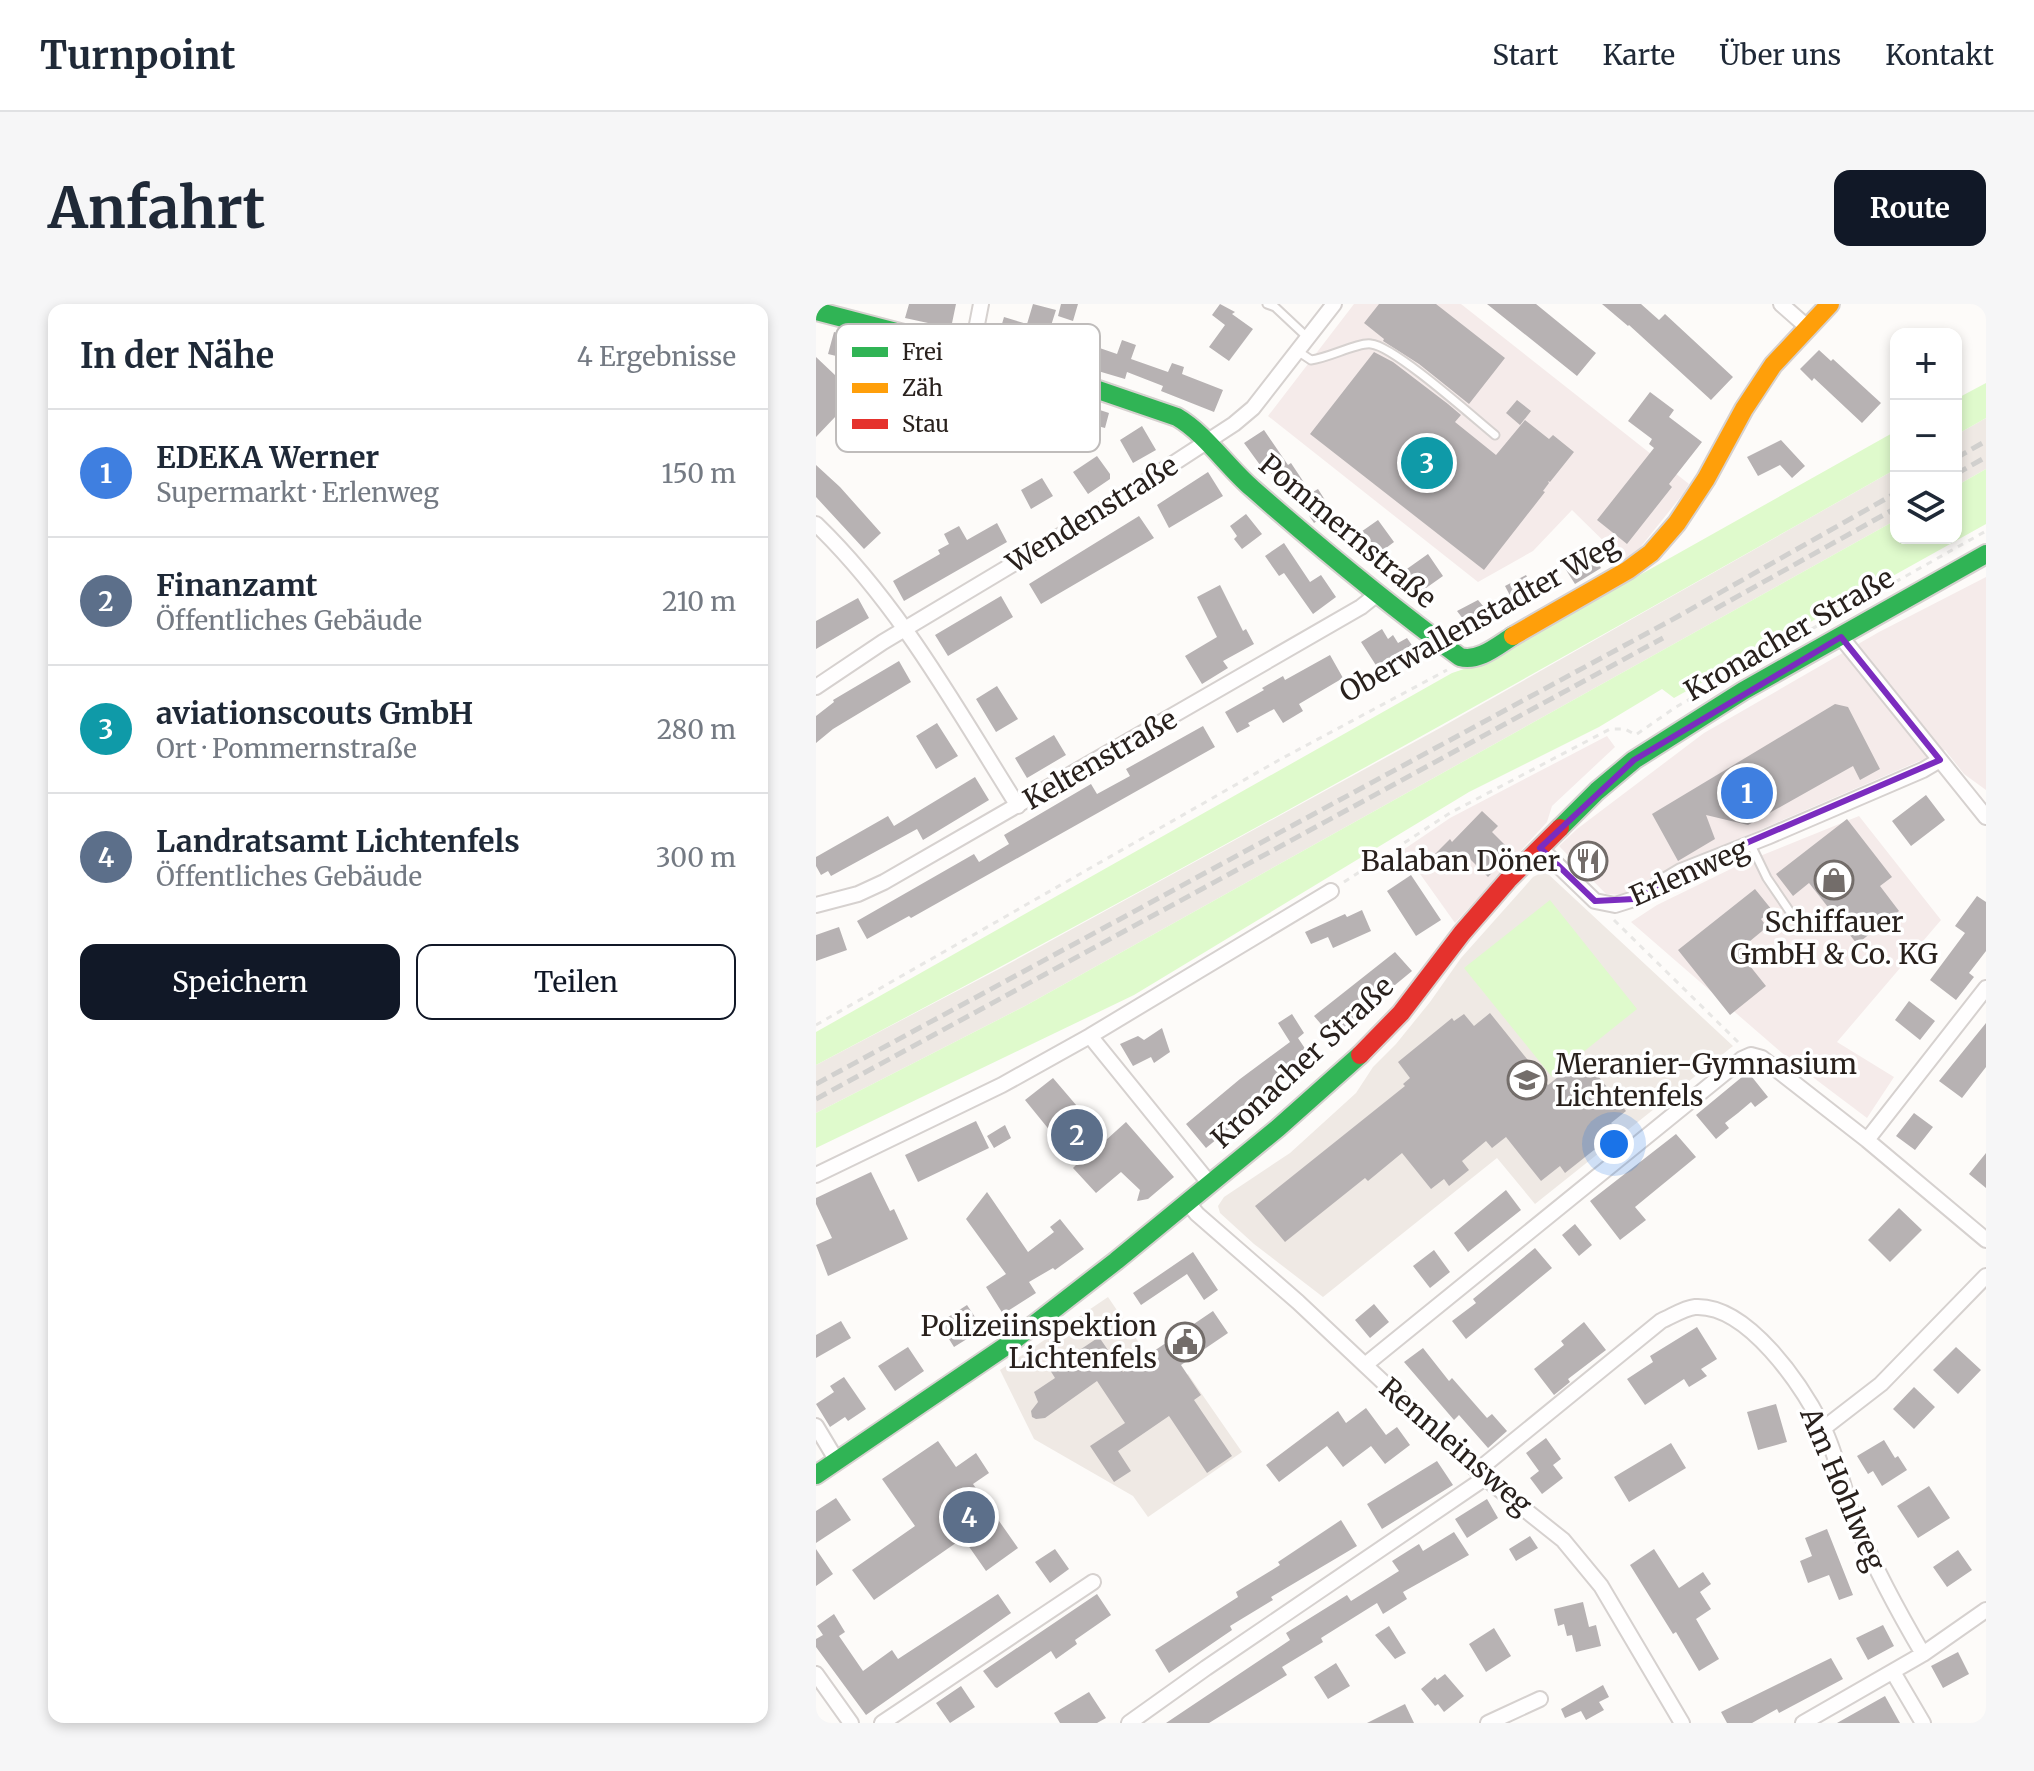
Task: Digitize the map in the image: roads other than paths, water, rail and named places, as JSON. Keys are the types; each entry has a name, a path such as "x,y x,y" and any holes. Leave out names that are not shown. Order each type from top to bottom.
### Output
{"street":[{"path":"977,324 981,304"},
{"name":"Wendenstraße","path":"816,687 906,628 1085,521 1253,408 1334,304"},
{"path":"1781,304 1806,326"},
{"name":"Oberwallenstadter Weg","path":"1460,657 1468,659 1481,655 1628,570 1651,553 1677,523 1706,479 1744,409 1773,365 1806,326 1830,304"},
{"name":"Pommernstraße","path":"816,311 868,324"},
{"name":"Pommernstraße","path":"1100,390 1167,412 1189,424 1237,475 1376,595 1460,657"},
{"path":"816,524 875,586 906,628 1018,806"},
{"name":"Kronacher Straße","path":"816,1475 1009,1344 1188,1203 1306,1104 1392,1022 1481,910 1540,848 1597,791 1664,738 1986,554"},
{"name":"Keltenstraße","path":"816,905 858,894 884,882 1280,655 1376,595"},
{"path":"1841,637 1986,817"},
{"name":"Erlenweg","path":"1540,848 1595,901 1615,905 1634,899 1681,871 1923,770 1940,760"},
{"path":"816,1175 1002,1085 1090,1036 1331,891"},
{"path":"1867,1140 1986,988"},
{"path":"1090,1036 1210,1184"},
{"path":"1365,1365 1742,1059 1756,1056 1867,1140 1986,1240"},
{"name":"Rennleinsweg","path":"1188,1203 1481,1474 1563,1540 1590,1571 1617,1611 1682,1723"},
{"path":"1824,1428 1881,1384 1986,1276"},
{"name":"Am Hohlweg","path":"1129,1723 1481,1474 1661,1321 1693,1307 1712,1309 1737,1320 1765,1343 1793,1378 1824,1428 1862,1538 1884,1587 1923,1654"},
{"path":"816,1426 837,1461"},
{"path":"882,1723 1093,1582"},
{"path":"1803,1723 1923,1654 1986,1610"},
{"path":"1893,1672 1923,1723"},
{"path":"816,1674 851,1723"},
{"path":"1488,1723 1540,1699"}],"lane":[{"path":"1267,304 1275,307 1309,339"},
{"path":"1299,352 1311,360 1328,358 1370,343 1391,352 1495,435"},
{"path":"1750,843 1767,878 1799,925"}],"railway":[{"path":"1962,455 1986,441"},
{"path":"1960,472 1986,457"},
{"path":"816,1084 1677,617 1890,496"},
{"path":"1715,609 1890,511"},
{"path":"816,1099 1663,638"}],"place":[{"name":"aviationscouts GmbH","path":"1427,463"},
{"name":"EDEKA Werner","path":"1747,793"},
{"name":"Balaban Döner","path":"1588,861"},
{"name":"Schiffauer GmbH & Co. KG","path":"1834,880"},
{"name":"Meranier-Gymnasium Lichtenfels","path":"1527,1080"},
{"name":"Finanzamt","path":"1077,1135"},
{"name":"Polizeiinspektion Lichtenfels","path":"1185,1342"},
{"name":"Landratsamt Lichtenfels","path":"969,1517"}]}
